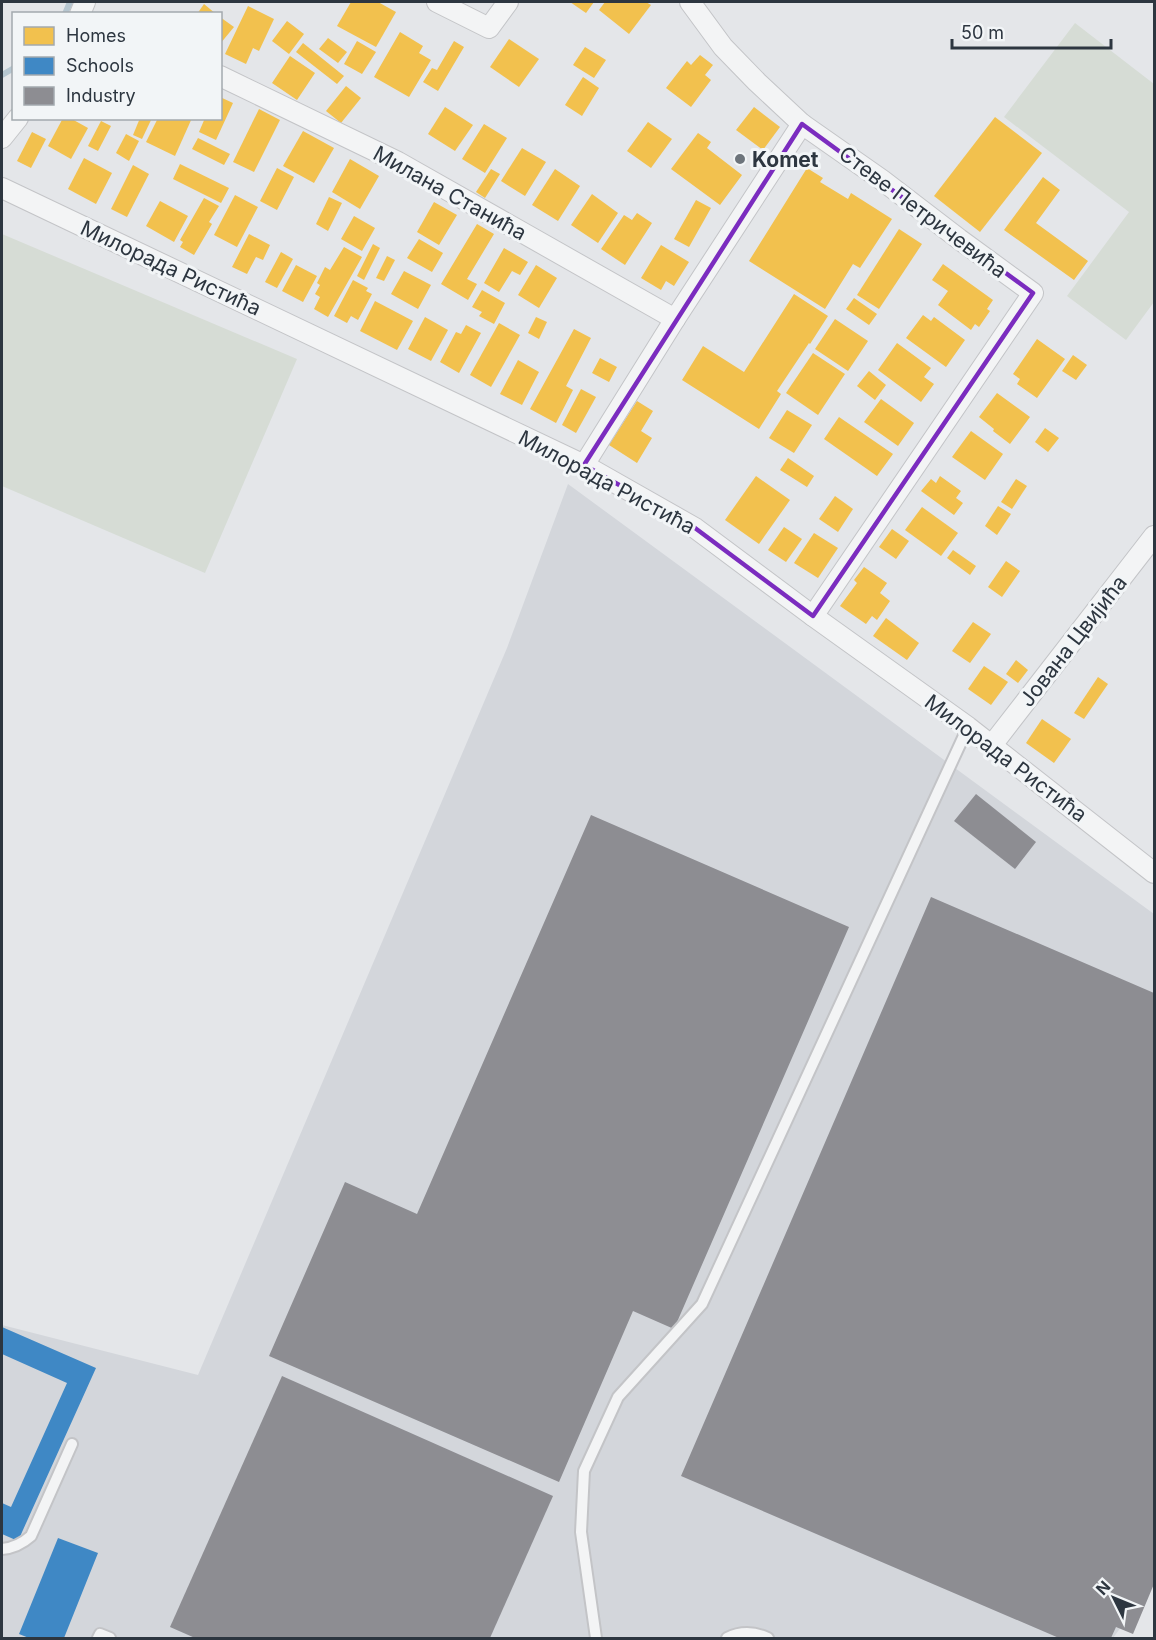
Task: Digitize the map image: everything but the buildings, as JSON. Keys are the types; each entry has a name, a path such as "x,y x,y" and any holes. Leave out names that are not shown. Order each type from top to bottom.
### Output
{"street":[{"path":"437,2 489,28 507,2"},
{"name":"Стеве Петричевића","path":"690,2 723,47 802,124 882,180 1033,293 813,616"},
{"name":"Милана Станића","path":"222,77 398,162 675,319"},
{"path":"2,138 16,120"},
{"path":"584,465 675,319 802,124"},
{"name":"Милорада Ристића","path":"2,188 584,465 695,528 968,727 1155,873"},
{"name":"Јована Цвијића","path":"992,745 1155,536"}],"lane":[{"path":"596,1638 581,1532 584,1471 618,1397 702,1304 968,727"},
{"path":"2,1549 23,1543 31,1536 72,1444"},
{"path":"727,1638 756,1632 768,1638"},
{"path":"98,1638 100,1634 110,1638"}],"highlighted area":[{"path":"802,124 1033,293 813,616 695,528 584,465"}],"shaded area":[{"path":"1075,23 1154,84 1154,302 1126,340 1067,296 1129,212 1004,117"},
{"path":"2,234 297,359 205,573 2,486"},
{"path":"568,484 1154,914 1154,1582 1113,1638 2,1638 2,1325 198,1375 507,648"}],"waterway":[{"path":"66,12 70,2"},
{"path":"2,75 12,69"}],"place":[{"name":"Komet","path":"740,159"}]}
